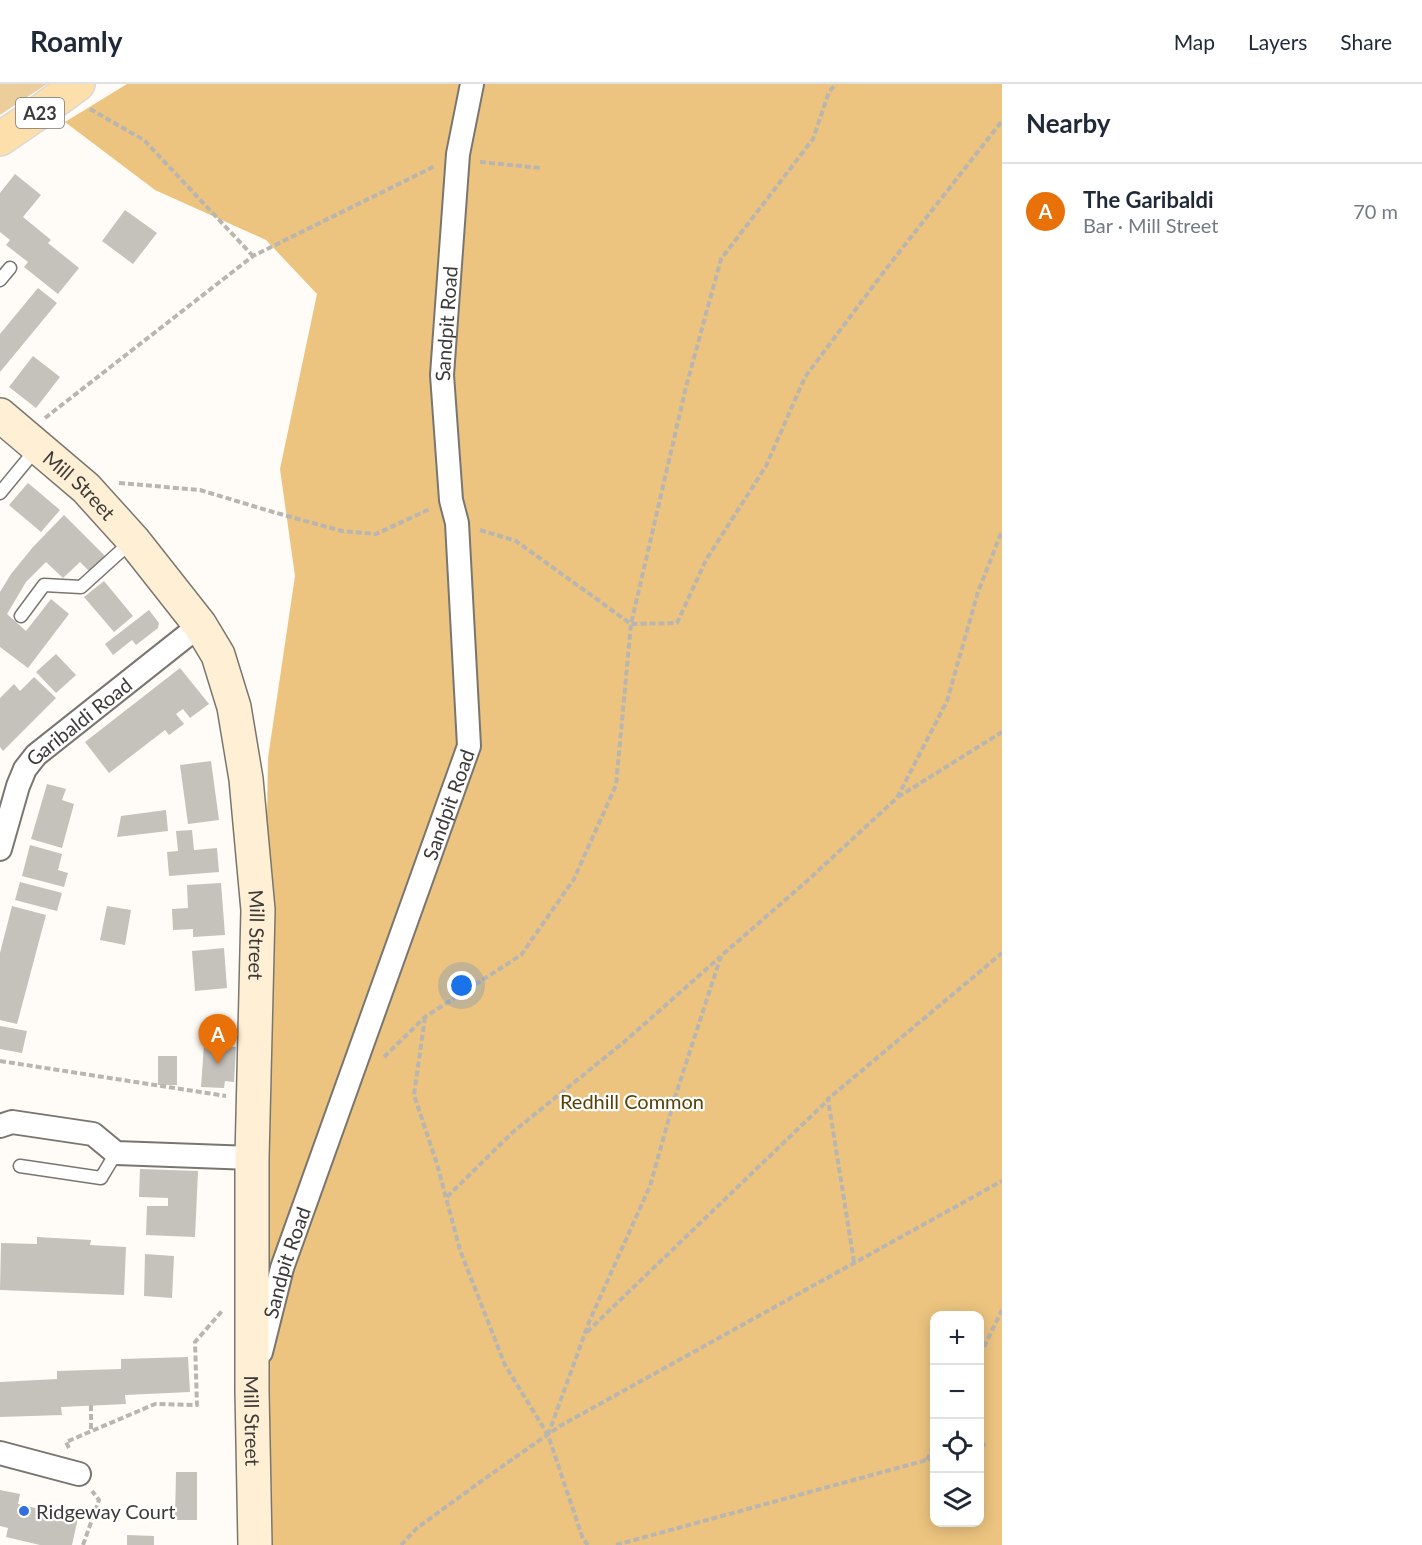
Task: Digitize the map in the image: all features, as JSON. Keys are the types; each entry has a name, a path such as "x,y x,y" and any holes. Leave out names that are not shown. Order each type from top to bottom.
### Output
{"main road":[{"name":"A23","path":"0,139 72,88"}],"street":[{"name":"Sandpit Road","path":"252,1391 282,1268 469,746 457,522 451,500 442,375 458,154 472,84"},
{"name":"Mill Street","path":"20,432 86,488 134,540 200,625 218,655 234,707 246,779 258,910 252,1158 252,1391 255,1545"},
{"name":"Garibaldi Road","path":"0,849 18,786 25,769 36,755 200,625"},
{"path":"0,1126 12,1122 93,1134 116,1153 252,1158"},
{"path":"0,1453 79,1474"}],"lane":[{"path":"0,280 10,268"},
{"path":"0,493 20,432"},
{"path":"21,616 44,585 81,586 134,540"},
{"path":"20,1166 101,1178 116,1153"}],"path":[{"path":"826,84 829,92"},
{"path":"384,1057 425,1017 521,955 574,879 616,785 632,624 686,387 721,259 813,139 829,92 836,84"},
{"path":"72,88 77,101 144,140 253,256"},
{"path":"457,522 516,541 632,624 678,623 706,560 766,466 805,377 1002,121"},
{"path":"20,432 253,256 458,154 470,161 541,168"},
{"path":"86,488 112,482 200,490 342,531 376,534 451,500"},
{"path":"897,798 947,701 978,592 1002,531"},
{"path":"447,1198 513,1132 624,1042 808,880 897,798 1002,732"},
{"path":"586,1333 828,1099 1002,953"},
{"path":"548,1435 586,1333 650,1186 675,1097 721,956"},
{"path":"425,1017 414,1095 437,1164 460,1250 505,1365 548,1435 588,1545"},
{"path":"0,1061 253,1100"},
{"path":"828,1099 854,1263"},
{"path":"401,1545 417,1528 548,1435 613,1396 1002,1181"},
{"path":"83,1545 99,1500 79,1474 66,1442 155,1404 196,1405 195,1342 226,1306"},
{"path":"984,1347 1002,1310"},
{"path":"91,1406 91,1431"},
{"path":"927,1460 930,1454"},
{"path":"616,1545 930,1459"}],"shaded area":[{"path":"0,84 47,84 0,115"}],"green space":[{"name":"Redhill Common","path":"127,84 1002,84 1002,1545 265,1545 264,996 268,758 295,576 280,469 317,294 266,240 155,190 65,122"}],"building":[{"path":"15,174 41,195 23,217 51,240 48,243 79,268 58,294 24,267 28,262 6,245 10,240 0,232 0,193"},
{"path":"125,210 157,233 133,264 102,241"},
{"path":"38,288 57,303 0,372 0,334"},
{"path":"33,356 60,377 36,408 9,387"},
{"path":"28,483 60,510 41,532 9,505"},
{"path":"64,515 105,556 89,571 80,562 63,578 46,562 26,582 7,614 26,631 51,599 69,614 28,668 0,647 0,592 33,547"},
{"path":"104,581 133,616 114,632 84,597"},
{"path":"149,610 159,623 158,628 136,645 132,640 113,655 105,644"},
{"path":"56,654 76,675 56,693 36,672"},
{"path":"180,668 209,704 190,718 183,709 176,714 184,724 169,735 165,730 109,773 85,742"},
{"path":"34,677 56,698 3,751 0,747 0,698 14,684 20,691"},
{"path":"211,761 219,820 188,824 180,765"},
{"path":"47,784 66,789 62,800 74,804 62,848 31,839"},
{"path":"166,810 168,831 117,837 121,816"},
{"path":"192,830 194,850 217,848 219,872 169,876 167,852 178,851 176,831"},
{"path":"30,845 62,854 58,870 68,873 64,887 22,876"},
{"path":"20,882 62,893 57,911 15,900"},
{"path":"221,883 225,935 193,937 193,929 173,930 172,909 188,908 187,885"},
{"path":"12,906 46,915 17,1024 0,1020 0,953"},
{"path":"107,906 131,910 125,945 100,940"},
{"path":"224,948 227,988 195,991 192,951"},
{"path":"0,1026 27,1031 22,1053 0,1049"},
{"path":"204,1045 236,1047 234,1082 225,1081 224,1088 201,1087"},
{"path":"158,1056 177,1056 177,1085 158,1085"},
{"path":"140,1169 198,1171 195,1237 146,1235 147,1206 168,1206 168,1198 139,1197"},
{"path":"37,1237 91,1240 90,1245 126,1247 124,1295 0,1290 1,1243 37,1244"},
{"path":"145,1254 174,1256 172,1298 144,1296"},
{"path":"188,1357 190,1392 125,1395 126,1404 61,1407 62,1415 0,1417 0,1382 57,1379 57,1371 121,1369 121,1359"},
{"path":"176,1472 197,1472 197,1520 175,1520"},
{"name":"Ridgeway Court","path":"0,1490 20,1494 18,1504 78,1518 72,1545 40,1545 6,1537 8,1528 0,1526"},
{"path":"127,1535 154,1536 154,1545 127,1545"}],"place":[{"name":"The Garibaldi","path":"218,1064"},
{"name":"Ridgeway Court","path":"24,1511"}]}
